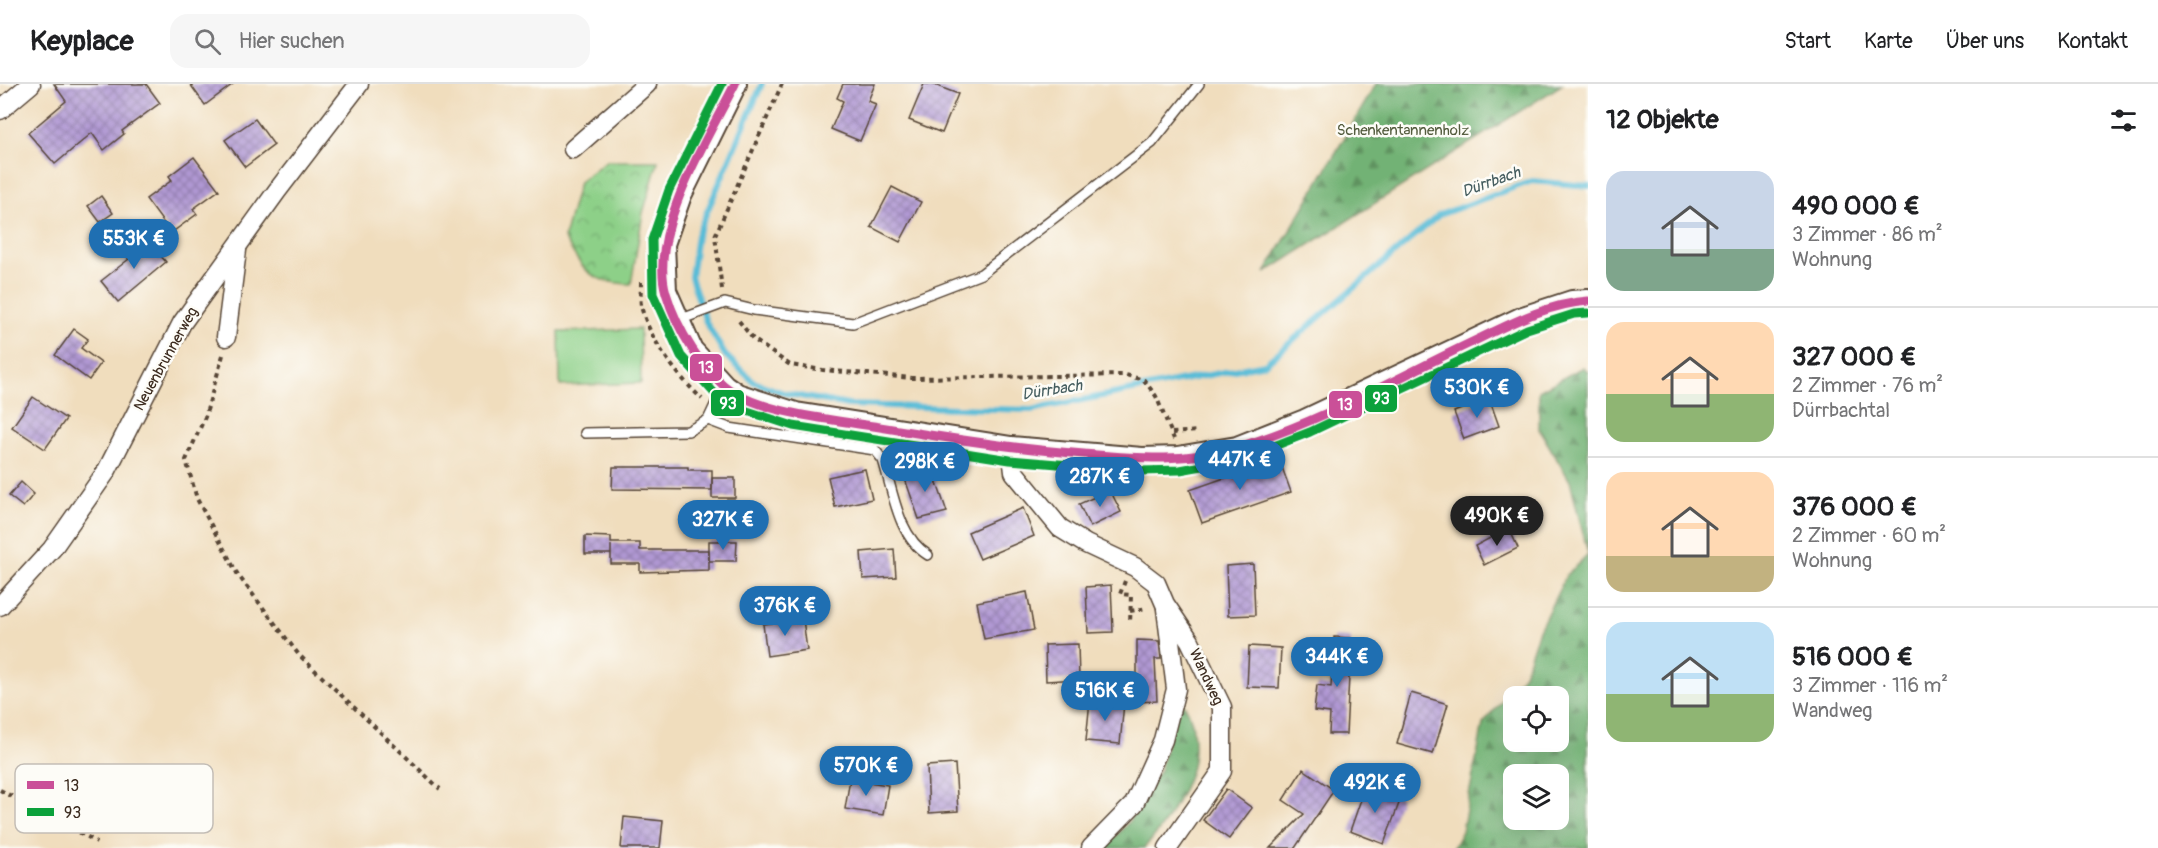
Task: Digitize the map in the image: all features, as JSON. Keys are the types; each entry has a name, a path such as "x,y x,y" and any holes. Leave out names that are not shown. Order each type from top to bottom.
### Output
{"street":[{"path":"0,110 32,84"},
{"name":"Neuenbrunnerweg","path":"0,606 52,549 106,472 182,323 359,84"},
{"path":"573,149 647,84"},
{"path":"735,84 680,195 663,244 665,291 691,350 724,386 737,395 796,414 1011,448 1142,459 1178,458 1237,448 1305,421 1523,318 1572,302 1588,301"},
{"path":"226,337 237,247"},
{"name":"Wandweg","path":"1011,448 1014,472 1060,528 1086,544 1135,567 1156,583 1166,604 1190,641 1222,707 1222,771 1168,848"},
{"name":"Wandweg","path":"1091,848 1134,804 1163,740 1176,689 1166,604"}],"lane":[{"path":"677,321 725,303 754,310 853,323 981,274 1152,142 1199,84"},
{"path":"585,433 688,431 708,420 724,386"},
{"path":"708,420 729,428 875,450 882,460 907,533 917,548 928,555"}],"path":[{"path":"226,337 220,369 205,417 186,460 197,499 238,575 299,655 440,789"},
{"path":"1144,380 1156,396 1172,433"},
{"path":"1130,624 1131,595 1120,594 1122,585 1135,567"},
{"path":"0,790 15,798"},
{"path":"80,833 97,842"}],"green space":[{"name":"Schenkentannenholz","path":"1376,84 1563,84 1265,273"},
{"path":"606,161 658,161 643,213 631,284 597,278 583,267 564,238 579,182"},
{"path":"640,329 641,383 560,386 559,332"},
{"path":"1583,367 1588,372 1588,554 1570,481 1539,429 1539,391"},
{"path":"1588,554 1588,848 1453,848 1462,831 1483,724 1503,700 1503,752 1569,752 1569,686 1514,686 1524,674 1539,630 1566,576"},
{"path":"1178,700 1184,705 1192,722 1194,744 1190,773 1181,793 1165,822 1144,848 1105,848 1128,823 1160,770"}],"building":[{"path":"54,84 146,84 160,103 122,131 124,134 104,150 92,133 55,164 28,133 66,101"},
{"path":"190,84 233,84 205,105"},
{"path":"843,84 875,84 868,101 876,104 860,141 831,129 843,101 837,98"},
{"path":"924,84 932,84 958,94 942,133 909,120"},
{"path":"255,119 274,145 245,167 225,140"},
{"path":"194,157 219,190 193,209 197,214 171,233 146,199 172,180 169,176"},
{"path":"892,187 921,202 900,242 871,227"},
{"path":"101,196 113,213 100,222 88,206"},
{"path":"144,237 166,262 118,302 101,281 129,259 125,254"},
{"path":"74,329 88,339 81,348 101,363 89,380 55,355"},
{"path":"33,397 66,419 45,449 12,427"},
{"path":"1489,398 1499,426 1464,439 1454,412"},
{"path":"1279,459 1291,492 1202,523 1190,490"},
{"path":"931,466 947,512 919,519 904,476"},
{"path":"613,467 688,467 688,470 712,470 712,490 612,489"},
{"path":"865,469 872,499 835,507 828,477"},
{"path":"712,478 735,478 735,498 712,498"},
{"path":"21,482 34,494 23,507 9,496"},
{"path":"1110,490 1121,512 1090,527 1079,504"},
{"path":"1023,508 1034,536 980,559 968,532"},
{"path":"1509,528 1518,548 1484,565 1475,546"},
{"path":"585,536 611,537 611,543 640,543 640,550 709,550 709,570 640,572 640,564 611,564 611,554 585,554"},
{"path":"709,541 737,541 736,561 709,561"},
{"path":"894,549 896,577 863,579 861,552"},
{"path":"1253,564 1255,615 1228,616 1226,566"},
{"path":"1111,585 1113,632 1088,633 1086,587"},
{"path":"1027,592 1034,630 984,639 977,602"},
{"path":"803,619 807,650 767,656 763,624"},
{"path":"1334,637 1351,638 1346,734 1329,734 1330,713 1314,711 1317,685 1331,687"},
{"path":"1137,640 1159,641 1161,659 1155,659 1157,701 1137,702"},
{"path":"1078,644 1079,679 1046,681 1045,645"},
{"path":"1249,646 1281,648 1279,688 1247,687"},
{"path":"1411,693 1448,704 1433,754 1397,744"},
{"path":"1090,700 1124,703 1120,744 1086,741"},
{"path":"955,764 958,811 929,813 927,766"},
{"path":"1303,769 1334,790 1295,848 1270,848 1304,814 1283,800"},
{"path":"850,779 888,785 883,815 845,809"},
{"path":"1366,785 1401,798 1384,844 1350,831"},
{"path":"1226,789 1252,808 1229,839 1203,820"},
{"path":"624,817 663,821 660,848 621,848"}],"waterway":[{"name":"Dürrbach","path":"762,84 697,235 691,277 706,322 725,355 754,382 784,393 848,405 1031,410 1265,364 1439,215 1532,181 1588,186"}],"transit line":[{"name":"93","path":"722,84 669,190 652,240 653,294 681,356 716,395 732,406 793,426 1010,460 1141,471 1180,470 1241,459 1310,432 1527,329 1574,314 1588,313"},
{"name":"13","path":"735,84 697,158 673,214 665,242 663,269 666,293 676,320 692,349 712,375 723,385 750,401 768,407 829,420 1034,449 1142,458 1200,455 1238,447 1296,426 1525,317 1556,307 1588,301"}]}
